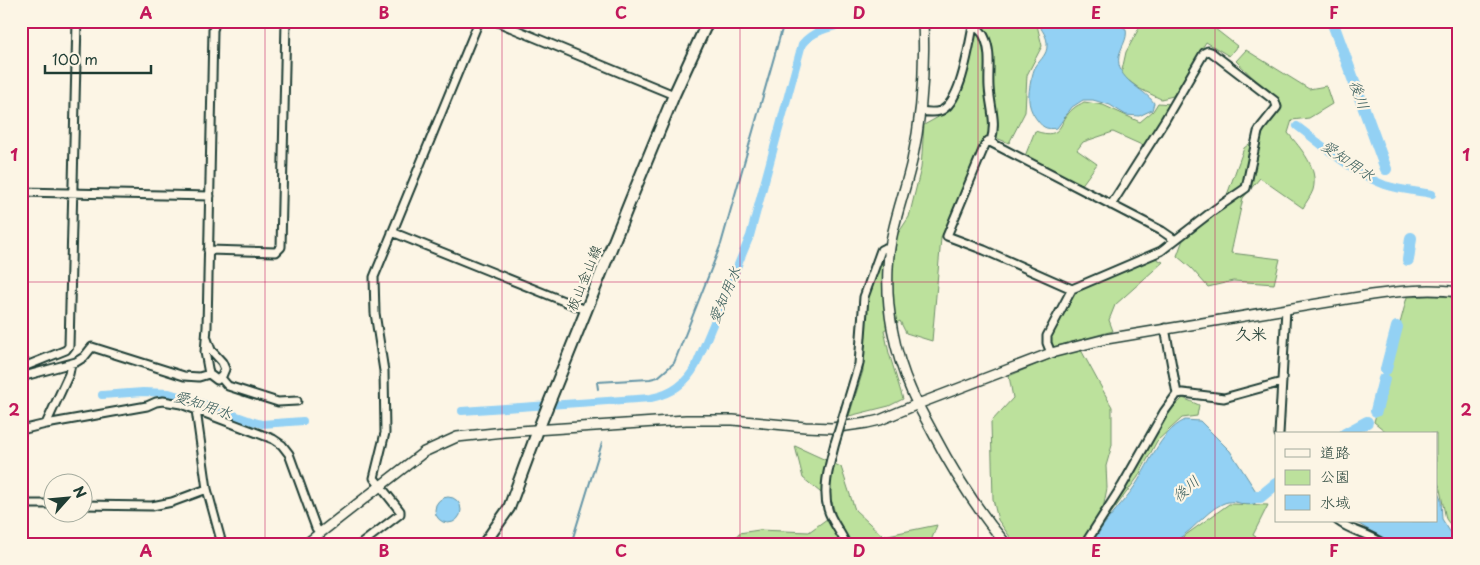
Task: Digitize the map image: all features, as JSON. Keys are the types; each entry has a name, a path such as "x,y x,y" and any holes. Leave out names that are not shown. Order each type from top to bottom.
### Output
{"main road":[{"name":"板山金山線","path":"484,544 509,508 586,310 674,95 708,21"}],"street":[{"path":"21,368 66,350 69,346 77,21"},
{"path":"207,340 211,350 224,366 225,372 217,380 209,374 205,352 207,340 213,30 216,21"},
{"path":"208,250 276,252 281,248 286,21"},
{"path":"361,544 400,514 400,511 374,478 385,434 384,371 375,313 374,277 479,21"},
{"path":"495,21 674,95"},
{"path":"923,21 924,66 920,111 912,160 890,249 888,267 888,290 894,334 898,356 918,404 945,456 968,496 1006,544"},
{"path":"920,111 940,111 952,99 962,76 973,23"},
{"path":"973,23 983,33 987,43 989,88 994,124 991,142 988,141 985,144 947,236 984,250 1072,289"},
{"path":"1051,353 1047,343 1047,336 1072,289 1161,251 1246,188 1258,132 1276,107 1275,101 1211,52 1204,53 1160,128 1111,205"},
{"path":"988,141 1162,231 1175,240"},
{"path":"21,192 210,196"},
{"path":"392,232 586,310"},
{"path":"846,544 828,510 827,483 835,443 859,364 864,297 881,250 885,248 890,249"},
{"path":"306,544 424,452 447,440 467,435 686,420 717,420 832,428 867,423 880,420 1051,353 1106,339 1406,290 1459,292"},
{"path":"1280,432 1286,309"},
{"path":"1165,328 1177,394"},
{"path":"21,376 71,364 81,359 92,348 184,376 199,378 209,374"},
{"path":"46,424 69,374 71,364"},
{"path":"221,378 228,386 278,402 297,401"},
{"path":"1085,544 1122,486 1164,412 1177,394 1224,398 1282,382"},
{"path":"21,430 127,410 156,402 181,404 255,431 282,444 289,454 316,528 320,533"},
{"path":"196,410 206,489 222,544"},
{"path":"92,505 152,506 172,502 206,489"},
{"path":"21,504 42,504"},
{"path":"1340,522 1355,532 1375,538 1384,544"}],"green space":[{"path":"987,21 1036,21 1042,46 1027,75 1025,112 1009,143 988,135 941,238 932,341 906,333 900,321 884,330 903,399 889,406 849,416 863,371 868,297 881,259 909,217 921,168 924,125 951,110 965,80 975,34"},
{"path":"1143,21 1199,21 1214,28 1237,46 1229,56 1206,42 1173,96 1161,99 1140,89 1121,75 1126,52"},
{"path":"1246,50 1309,89 1326,86 1332,104 1309,118 1292,120 1288,133 1308,159 1313,174 1313,190 1303,208 1260,178 1243,198 1231,253 1280,259 1274,284 1233,281 1208,287 1177,256 1188,226 1227,195 1244,148 1261,135 1282,106 1236,61"},
{"path":"1084,102 1103,105 1140,122 1153,111 1158,103 1171,104 1144,146 1113,132 1083,142 1077,150 1097,164 1081,186 1025,156 1035,131 1045,133 1056,132 1069,113"},
{"path":"1153,257 1163,262 1115,305 1109,320 1113,331 1053,347 1050,344 1049,338 1071,294"},
{"path":"1407,297 1459,297 1459,536 1446,519 1438,484 1438,432 1386,432 1374,422"},
{"path":"1081,350 1112,407 1112,445 1106,466 1107,488 1103,509 1108,512 1166,415 1183,398 1199,405 1197,416 1182,418 1157,441 1138,477 1109,516 1091,535 1087,544 1015,544 998,520 993,499 991,422 1013,398 1009,376 1062,354"},
{"path":"795,446 841,467 855,510 883,536 937,525 931,541 923,544 731,544 739,533 759,530 809,532 835,513 832,502 803,478"},
{"path":"1229,504 1268,505 1253,535 1267,544 1173,544"}],"water":[{"path":"1037,21 1112,21 1126,29 1125,40 1119,56 1121,71 1131,83 1154,103 1152,110 1139,116 1126,115 1110,105 1093,100 1083,100 1072,107 1057,128 1049,129 1042,125 1032,113 1029,100 1030,85 1034,71 1047,49 1044,33"},
{"path":"1185,420 1200,421 1230,451 1261,499 1251,505 1233,502 1222,504 1183,536 1167,544 1092,544 1106,522 1132,490 1161,442 1168,433"},
{"path":"1438,493 1441,500 1442,519 1458,544 1392,544 1356,522 1438,522"},
{"path":"448,497 457,501 461,510 457,519 448,523 439,519 435,510 439,501"}],"waterway":[{"name":"愛知用水","path":"462,411 651,398 672,391 683,383 696,365 750,236 802,44 813,34 820,31 856,21"},
{"name":"後川","path":"1332,21 1386,169"},
{"path":"598,389 597,382 658,377 674,363 721,244 782,29"},
{"name":"愛知用水","path":"1297,126 1340,159 1373,180 1396,188 1432,194"},
{"name":"後川","path":"1408,260 1411,238"},
{"name":"後川","path":"1386,369 1397,327"},
{"name":"後川","path":"1376,411 1384,379"},
{"name":"愛知用水","path":"102,395 143,392 169,393 262,424 303,421"},
{"name":"後川","path":"1349,432 1367,422"},
{"path":"571,544 602,443"},
{"name":"後川","path":"1245,490 1253,497 1260,497 1275,485"}],"district":[{"name":"久米","path":"1251,334"}]}
